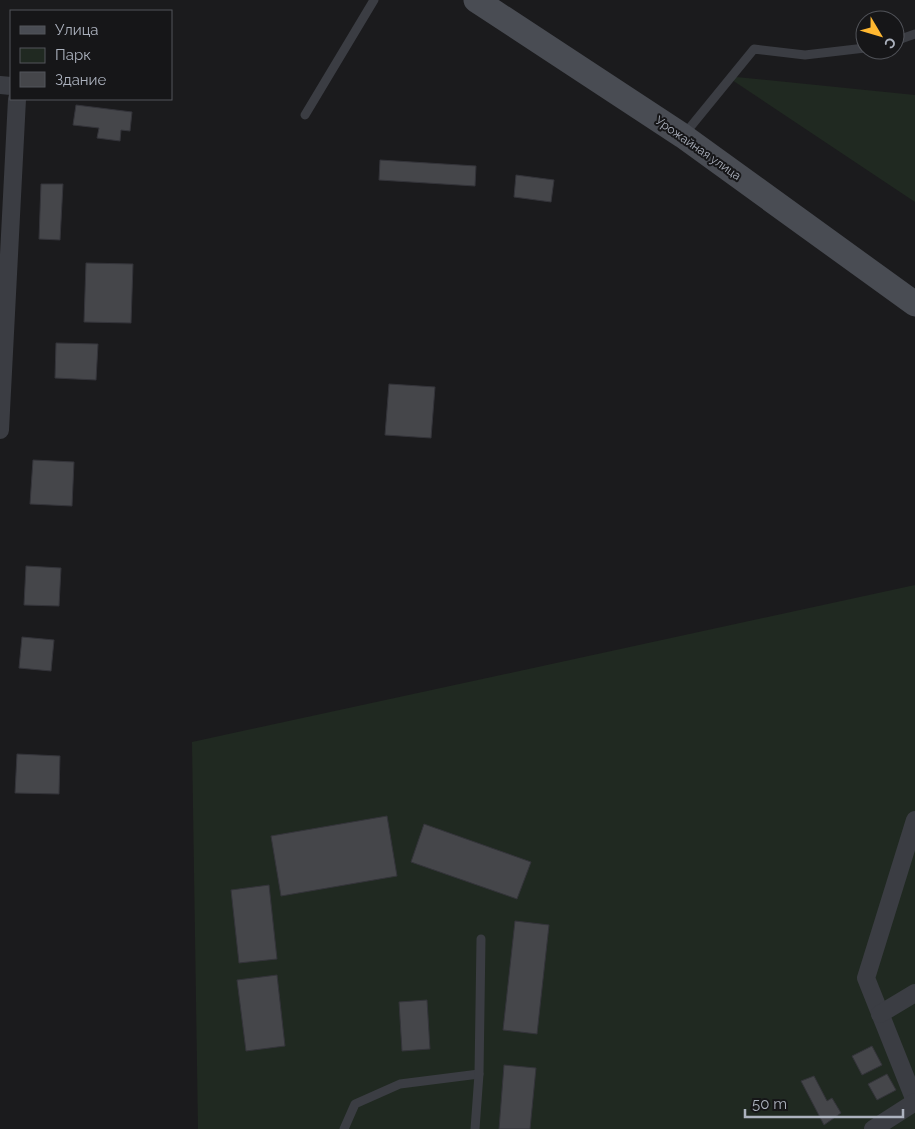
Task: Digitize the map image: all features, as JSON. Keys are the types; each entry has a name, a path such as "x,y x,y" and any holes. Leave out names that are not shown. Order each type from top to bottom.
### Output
{"main road":[{"name":"Урожайная улица","path":"476,0 683,136 915,304"}],"street":[{"path":"0,430 17,100"},
{"path":"873,1129 915,1101 866,978 915,820"},
{"path":"880,1014 915,993"}],"lane":[{"path":"305,115 374,0"},
{"path":"683,136 754,49 805,55 855,49"},
{"path":"475,1129 479,1074 481,940"},
{"path":"344,1129 356,1104 400,1084 479,1074"}],"green space":[{"path":"726,76 915,95 915,202"},
{"path":"915,585 915,1129 198,1129 192,742"}],"building":[{"path":"76,105 132,112 130,131 121,130 120,141 97,138 99,128 73,125"},
{"path":"380,160 476,166 475,186 379,180"},
{"path":"516,175 554,180 551,202 514,197"},
{"path":"41,184 63,184 60,240 39,239"},
{"path":"86,263 133,264 131,323 84,322"},
{"path":"56,343 98,344 96,380 55,378"},
{"path":"389,384 435,387 431,438 385,435"},
{"path":"33,460 74,462 72,506 30,504"},
{"path":"26,566 61,568 59,606 24,605"},
{"path":"22,637 54,640 51,671 19,668"},
{"path":"17,754 60,756 59,794 15,793"},
{"path":"387,816 397,876 281,896 271,836"},
{"path":"424,824 531,862 517,899 411,862"},
{"path":"269,885 277,959 239,963 231,890"},
{"path":"515,921 549,925 537,1034 503,1030"},
{"path":"277,975 285,1046 246,1051 237,980"},
{"path":"427,1000 430,1049 402,1051 399,1002"},
{"path":"872,1046 882,1065 862,1075 852,1056"},
{"path":"504,1065 536,1068 530,1129 499,1129"},
{"path":"887,1074 896,1090 877,1100 868,1084"},
{"path":"814,1076 827,1101 832,1098 841,1113 824,1125 801,1081"}]}
